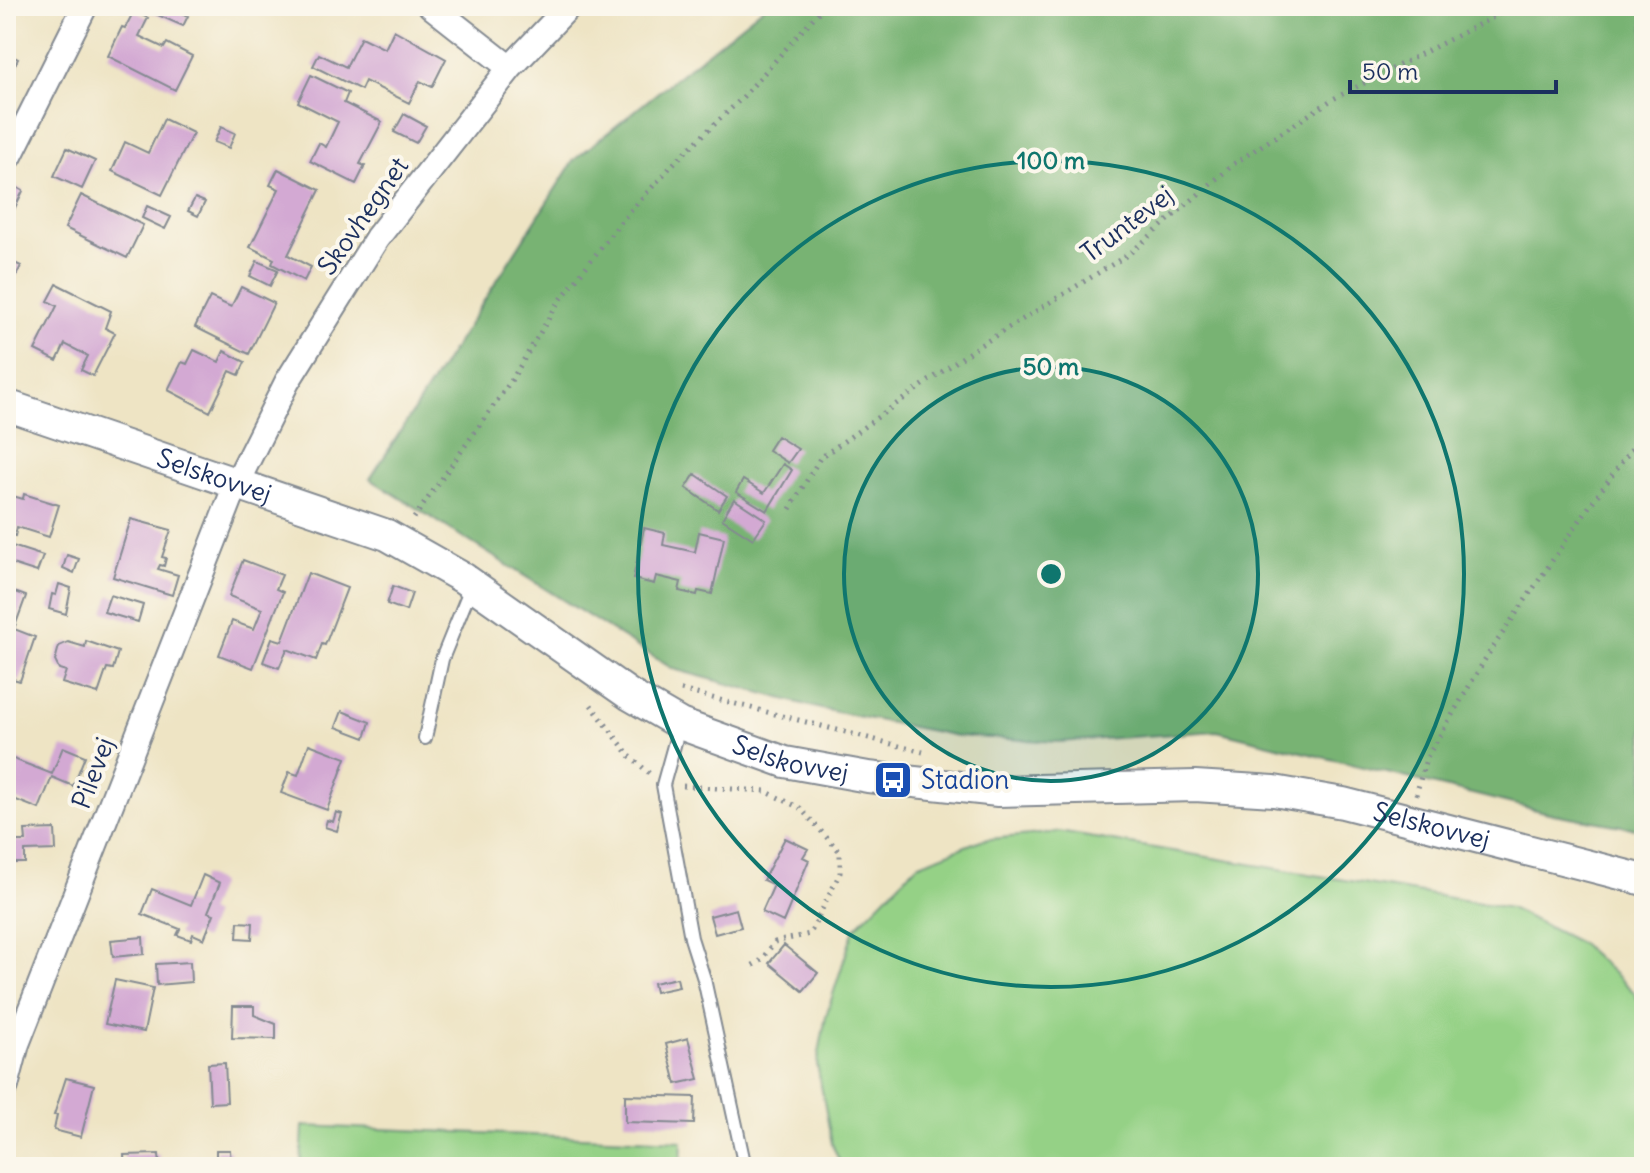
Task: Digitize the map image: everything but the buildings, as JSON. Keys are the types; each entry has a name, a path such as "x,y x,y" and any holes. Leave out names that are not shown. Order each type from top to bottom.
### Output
{"street":[{"path":"6,154 10,156 85,6"},
{"path":"431,6 510,68"},
{"name":"Skovhegnet","path":"237,482 287,382 377,238 510,68 569,6"},
{"name":"Selskovvej","path":"6,405 387,535 472,585 630,695 680,724 785,762 868,777 998,791 1195,786 1274,791 1343,803 1644,880"},
{"name":"Pilevej","path":"6,1086 17,1044 237,482"}],"lane":[{"path":"425,738 442,659 472,585"},
{"path":"680,724 663,785 691,938 704,979 745,1167"}],"path":[{"path":"409,525 511,381 558,303 624,218 676,161 741,99 824,6"},
{"name":"Truntevej","path":"790,509 820,458 974,349 1129,254 1235,163 1333,99 1515,6"},
{"path":"1409,820 1426,759 1487,656 1644,432"},
{"path":"675,690 933,754"},
{"path":"595,710 630,756 663,785 765,791 800,808 840,852 840,873 810,934 775,942 760,961 748,968"}],"green space":[{"path":"765,6 1644,6 1644,830 1553,814 1217,731 1059,742 957,736 821,709 673,669 370,479 574,160"},
{"path":"1059,832 1510,908 1582,944 1635,993 1644,1016 1644,1167 842,1167 832,1144 817,1064 826,1016 854,929 917,865 981,840"},
{"path":"303,1126 682,1141 681,1167 301,1167"}],"place":[{"name":"Stadion","path":"893,780"}]}
